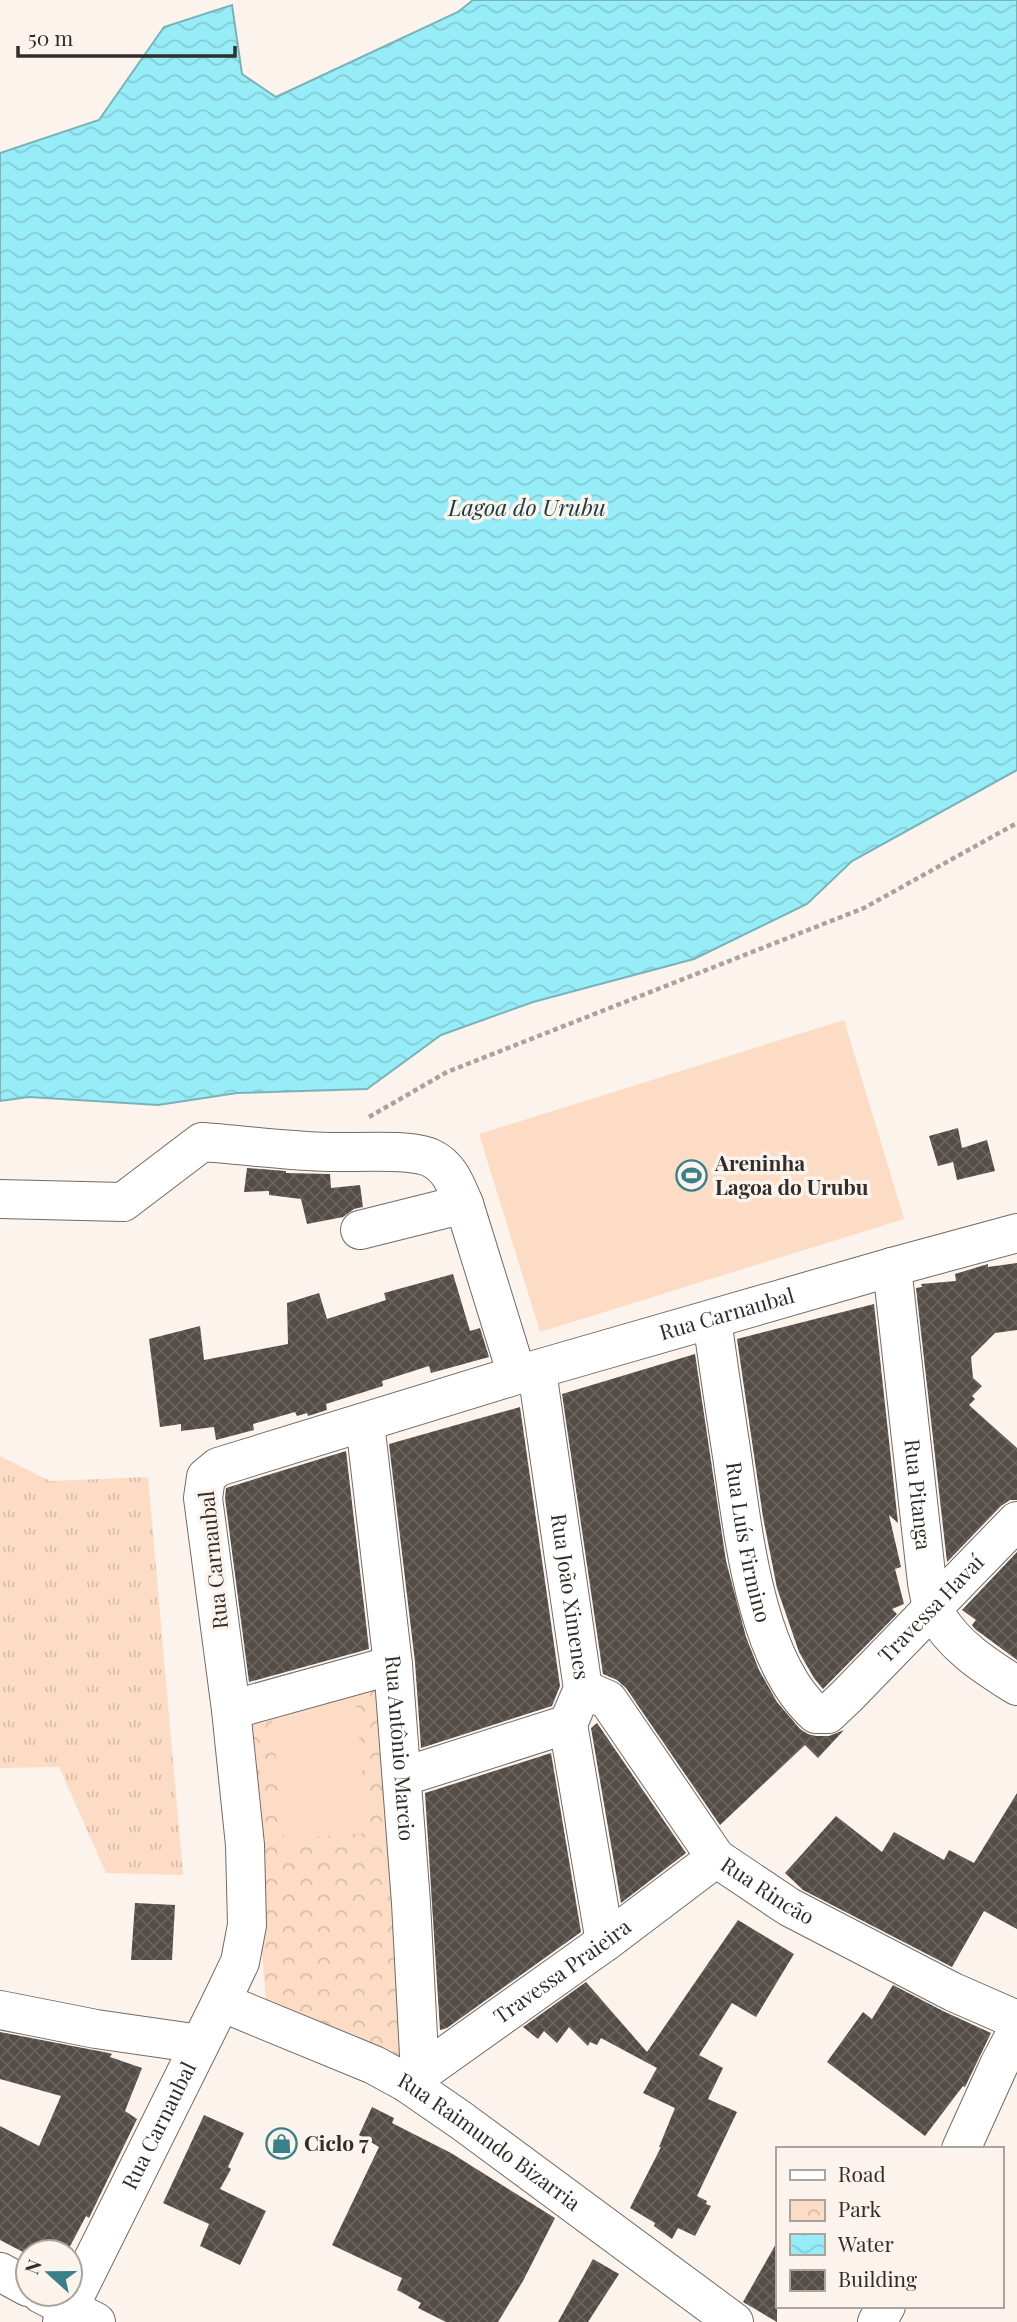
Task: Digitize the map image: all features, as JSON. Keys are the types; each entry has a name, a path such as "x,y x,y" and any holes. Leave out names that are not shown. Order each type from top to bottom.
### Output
{"street":[{"name":"Rua João Ximenes","path":"0,1199 123,1202 202,1142 327,1152 410,1153 428,1156 444,1165 464,1204 527,1373 576,1707 605,1942"},
{"path":"360,1230 464,1204"},
{"name":"Rua Carnaubal","path":"67,2312 240,1962 247,1925 245,1845 231,1710 203,1498 206,1477 218,1467 527,1373 892,1266 1017,1233"},
{"name":"Rua Pitanga","path":"892,1266 927,1583 933,1609 950,1634 972,1656 1017,1686"},
{"name":"Rua Luís Firmino","path":"712,1319 744,1538 764,1623 780,1662 804,1703 816,1714 828,1714 847,1696"},
{"name":"Rua Antônio Marcio","path":"365,1423 393,1665 402,1777 411,1903 413,2079"},
{"name":"Travessa Havaí","path":"847,1696 1017,1521"},
{"path":"231,1710 393,1665"},
{"name":"Rua Rincão","path":"576,1707 608,1700 716,1858 789,1907 953,1993 1017,2020"},
{"path":"402,1777 576,1707"},
{"name":"Travessa Praieira","path":"413,2079 605,1942 716,1858"},
{"name":"Rua Raimundo Bizarria","path":"221,2002 413,2079 463,2121 734,2322"},
{"path":"0,2010 96,2029 200,2044"},
{"path":"962,2147 1008,2069 1017,2031"}],"path":[{"path":"365,1119 447,1072 864,908 1017,823"}],"green space":[{"name":"Areninha Lagoa do Urubu","path":"844,1020 904,1219 540,1332 479,1134"},
{"path":"0,1456 50,1481 148,1477 183,1875 106,1873 59,1767 0,1768"},
{"path":"378,1672 402,2043 401,2057 395,2061 266,2001 243,1714"},
{"path":"356,1702 368,1833 284,1839 271,1709"}],"water":[{"name":"Lagoa do Urubu","path":"473,0 1017,0 1017,770 852,861 807,904 694,959 533,1002 441,1035 367,1089 237,1093 158,1105 29,1097 0,1101 0,153 99,120 164,27 232,5 242,74 276,97 458,12"}],"building":[{"path":"958,1128 962,1148 987,1140 995,1171 957,1180 953,1162 938,1166 929,1136"},
{"path":"247,1168 286,1173 330,1174 331,1188 360,1185 363,1207 354,1209 343,1217 307,1224 301,1199 269,1195 269,1191 244,1192"},
{"path":"1017,1263 1017,1330 995,1333 971,1357 973,1378 982,1386 972,1396 975,1399 969,1405 1017,1448 1017,1500 1010,1500 1001,1506 947,1562 916,1288 922,1287 921,1284 956,1281 955,1274 988,1264 988,1267"},
{"path":"453,1274 470,1331 480,1328 489,1357 431,1373 429,1366 382,1381 383,1386 326,1404 327,1410 308,1416 307,1413 297,1416 295,1412 253,1424 254,1430 216,1440 214,1427 181,1431 181,1424 160,1427 149,1339 200,1326 204,1360 288,1344 287,1303 319,1293 327,1319 386,1300 384,1293"},
{"path":"874,1304 898,1523 889,1515 901,1567 895,1569 904,1604 892,1609 897,1614 823,1689 799,1652 777,1588 763,1517 737,1339"},
{"path":"695,1354 726,1561 746,1637 759,1670 777,1702 800,1729 816,1736 829,1736 844,1730 818,1758 805,1745 720,1825 626,1688 617,1680 603,1674 562,1394"},
{"path":"520,1407 560,1686 552,1706 421,1748 415,1662 389,1444"},
{"path":"346,1451 369,1649 249,1682 225,1498 226,1488"},
{"path":"1017,1552 1017,1660 975,1629 972,1625 976,1620 962,1610"},
{"path":"597,1723 686,1853 621,1903 591,1728"},
{"path":"551,1753 581,1932 447,2028 440,2030 425,1793"},
{"path":"1017,1793 1017,1929 984,1911 952,1967 803,1890 785,1873 836,1816 882,1852 894,1832 944,1860 949,1850 974,1863"},
{"path":"135,1903 175,1905 172,1960 131,1960"},
{"path":"738,1920 794,1954 756,2017 732,2003 699,2055 723,2068 708,2099 737,2112 697,2196 711,2206 695,2236 678,2228 672,2239 654,2226 655,2223 630,2208 661,2147 675,2108 643,2093 657,2068 601,2038 597,2045 590,2042 588,2046 569,2027 557,2043 544,2031 538,2039 523,2027 586,1982 647,2052"},
{"path":"893,1985 991,2033 965,2087 963,2086 925,2136 827,2062 863,2012 872,2019"},
{"path":"0,2032 109,2053 112,2054 110,2057 142,2068 125,2111 137,2119 89,2218 86,2216 74,2238 14,2238 14,2247 0,2240 0,2126 39,2146 61,2096 0,2079"},
{"path":"372,2107 394,2118 392,2123 451,2153 555,2218 523,2281 498,2322 446,2322 418,2308 421,2303 397,2290 402,2278 332,2245 379,2147 359,2135"},
{"path":"204,2115 244,2133 228,2167 231,2169 220,2189 266,2211 240,2265 200,2246 209,2224 163,2203"},
{"path":"776,2244 777,2322 743,2302"},
{"path":"593,2259 619,2274 588,2322 558,2322"}],"place":[{"name":"Areninha Lagoa do Urubu","path":"692,1176"},
{"name":"Ciclo 7","path":"281,2144"}]}
